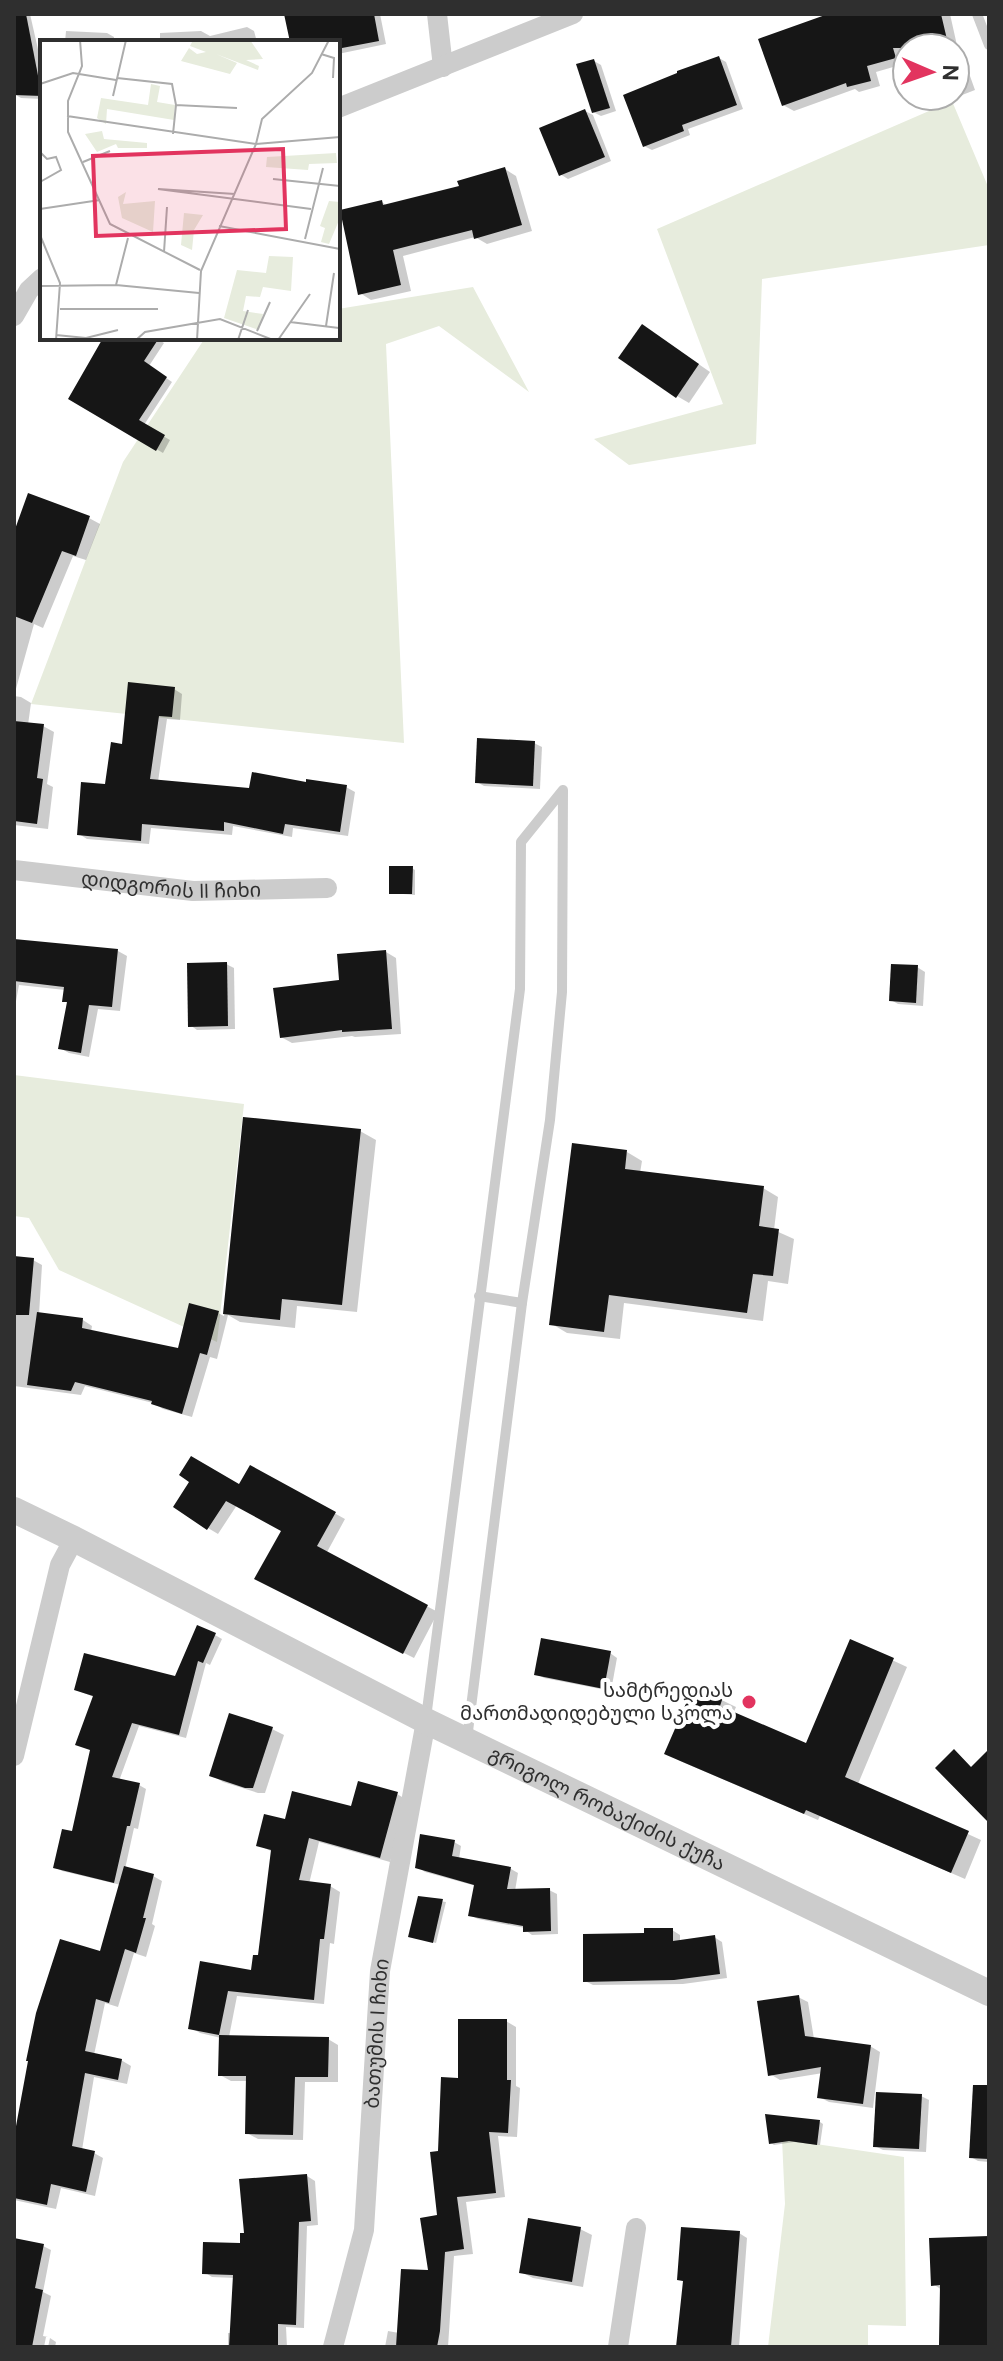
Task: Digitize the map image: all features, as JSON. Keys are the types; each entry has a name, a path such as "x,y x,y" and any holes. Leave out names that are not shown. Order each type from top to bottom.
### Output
{"street":[{"path":"437,14 443,67"},
{"path":"340,107 573,14"},
{"path":"14,316 29,290 40,280"},
{"name":"დიდგორის II ჩიხი","path":"14,870 193,891 327,888"},
{"name":"გრიგოლ რობაქიძის ქუჩა","path":"14,1510 426,1721 989,1993"},
{"path":"14,1756 60,1565 74,1539"},
{"name":"ბათუმის I ჩიხი","path":"333,2347 364,2230 380,1971 426,1721"},
{"path":"618,2347 636,2228"}],"lane":[{"path":"977,14 989,45"},
{"path":"426,1721 520,989 521,842 563,790 562,992 550,1120 522,1303 467,1741"},
{"path":"479,1296 522,1303"}],"shaded area":[{"path":"927,112 957,112 989,189 989,245 762,279 756,444 629,465 594,439 723,404 657,229"},
{"path":"473,287 529,392 439,326 386,344 404,743 31,704 123,462 204,340 340,340 340,309"},
{"path":"14,1075 244,1104 217,1342 59,1270 29,1218 14,1216"},
{"path":"782,2139 904,2157 906,2326 868,2325 868,2347 768,2347 785,2204"}],"building":[{"path":"14,14 26,14 40,96 14,95"},
{"path":"284,14 374,14 379,41 342,48 340,40 290,40"},
{"path":"828,14 941,14 945,32 891,32 891,59 867,66 871,81 847,87 846,83 782,106 758,39"},
{"path":"719,56 737,105 682,125 684,131 643,147 623,95"},
{"path":"594,59 610,108 592,113 576,64"},
{"path":"585,109 605,157 559,176 539,128"},
{"path":"505,167 522,225 474,239 472,230 393,250 401,285 358,295 340,210 382,200 383,205 459,186 457,181"},
{"path":"642,324 699,364 676,398 618,358"},
{"path":"102,340 158,340 144,361 167,377 139,420 165,435 156,451 68,399"},
{"path":"28,493 90,516 76,556 62,551 32,623 14,616 14,532"},
{"path":"128,682 175,687 172,717 159,716 150,779 249,788 252,772 306,782 306,779 347,785 340,832 285,824 283,834 224,822 224,831 142,824 141,841 77,835 81,782 105,784 111,742 122,744"},
{"path":"14,721 44,724 37,778 43,779 37,824 14,821"},
{"path":"477,738 535,741 533,786 475,783"},
{"path":"389,866 413,866 412,894 389,894"},
{"path":"14,939 118,949 112,1007 89,1005 81,1053 58,1049 67,1002 62,1002 64,987 14,981"},
{"path":"386,950 392,1029 342,1030 280,1038 273,988 339,980 337,954"},
{"path":"227,962 228,1026 188,1027 187,963"},
{"path":"891,964 918,965 916,1003 889,1001"},
{"path":"243,1117 361,1129 342,1305 282,1299 280,1320 223,1314"},
{"path":"572,1143 627,1150 625,1169 764,1186 759,1226 779,1229 773,1276 753,1274 747,1313 609,1295 604,1332 549,1325"},
{"path":"14,1256 34,1258 29,1315 14,1315"},
{"path":"189,1303 219,1311 207,1355 200,1353 182,1414 151,1404 152,1401 75,1382 71,1391 27,1385 37,1312 83,1318 82,1328 178,1348"},
{"path":"191,1456 239,1484 250,1465 336,1512 317,1546 428,1605 403,1654 254,1579 281,1531 226,1501 207,1530 173,1507 189,1482 179,1475"},
{"path":"197,1625 216,1633 203,1663 198,1661 179,1735 132,1723 112,1777 140,1783 114,1883 53,1868 62,1829 72,1831 90,1750 75,1745 93,1696 74,1690 84,1653 175,1676"},
{"path":"541,1638 611,1651 604,1689 534,1675"},
{"path":"850,1639 894,1658 845,1777 969,1831 951,1873 806,1810 804,1814 664,1754 694,1685 723,1697 720,1706 806,1743"},
{"path":"229,1713 273,1727 253,1788 209,1776"},
{"path":"954,1749 971,1767 989,1749 989,1823 935,1768"},
{"path":"358,1781 398,1792 380,1858 309,1838 299,1880 331,1884 324,1939 320,1939 314,2000 228,1991 219,2035 188,2029 200,1961 251,1970 253,1955 258,1955 271,1850 256,1846 264,1814 285,1819 292,1791 351,1806"},
{"path":"420,1834 455,1840 452,1856 511,1867 507,1889 550,1888 551,1931 523,1932 523,1926 468,1916 474,1885 415,1868"},
{"path":"124,1866 154,1874 136,1953 125,1949 109,2003 96,1999 85,2051 122,2059 118,2080 85,2073 72,2146 95,2151 86,2192 51,2184 47,2205 14,2198 14,2137 26,2061 36,2013 60,1939 100,1951"},
{"path":"418,1896 443,1899 433,1943 408,1937"},
{"path":"644,1928 673,1928 673,1941 715,1935 720,1974 674,1980 583,1982 583,1934 644,1933"},
{"path":"799,1995 805,2036 871,2045 863,2104 817,2098 821,2067 768,2076 757,2001"},
{"path":"458,2019 507,2019 507,2080 511,2080 508,2133 489,2132 496,2193 457,2197 464,2249 445,2252 437,2347 396,2347 401,2269 428,2270 420,2218 437,2215 430,2152 438,2151 441,2077 458,2078"},
{"path":"219,2035 329,2037 328,2077 295,2077 293,2135 245,2134 246,2076 218,2076"},
{"path":"973,2085 989,2085 989,2159 969,2158"},
{"path":"876,2092 922,2094 919,2149 873,2147"},
{"path":"765,2114 820,2120 817,2145 789,2141 769,2144"},
{"path":"307,2174 311,2221 299,2222 296,2325 278,2324 278,2347 229,2347 233,2275 202,2274 203,2242 240,2243 240,2233 244,2233 239,2179"},
{"path":"528,2218 581,2227 572,2282 519,2273"},
{"path":"681,2227 740,2231 731,2347 676,2347 683,2281 677,2280"},
{"path":"989,2236 989,2346 939,2345 940,2285 931,2286 929,2238"},
{"path":"14,2238 44,2244 35,2288 43,2290 32,2347 14,2347"}],"place":[{"name":"სამტრედიას მართმადიდებული სკოლა","path":"749,1702"}]}
